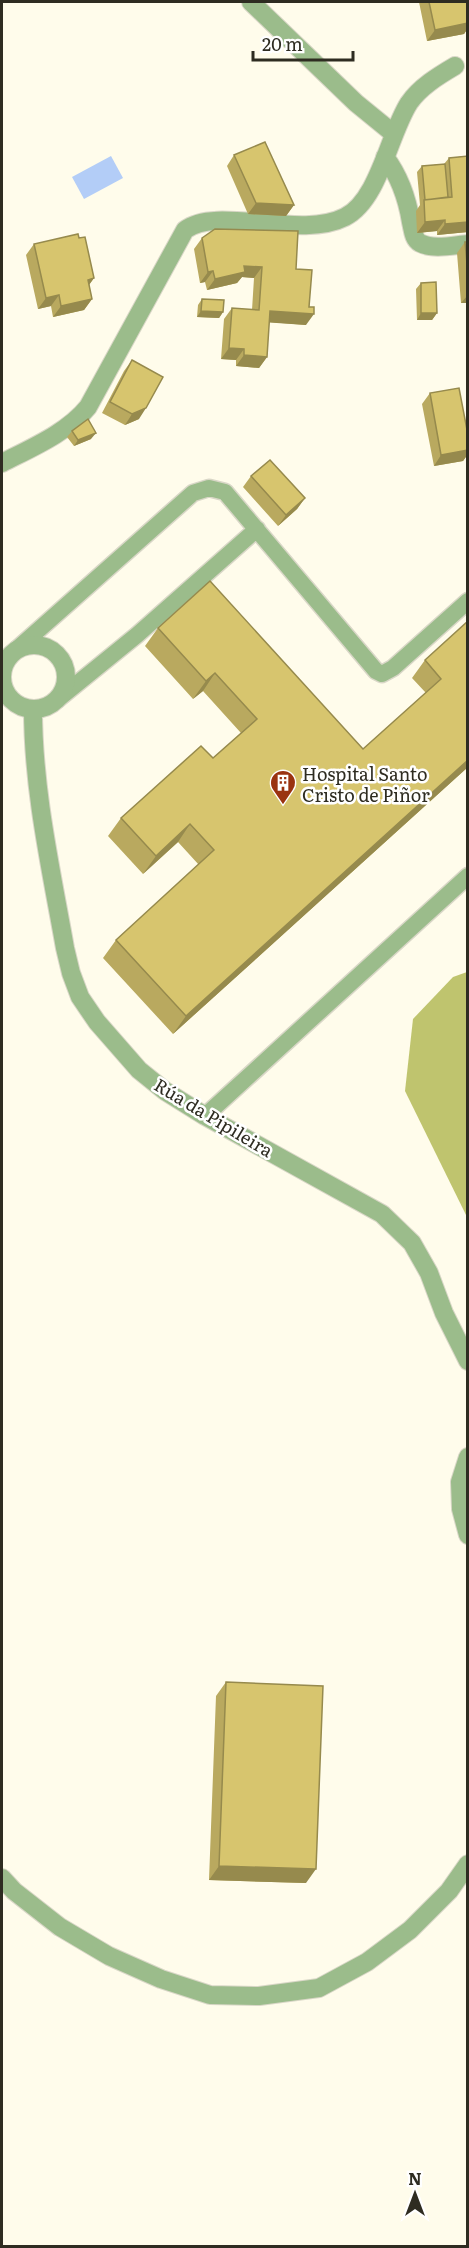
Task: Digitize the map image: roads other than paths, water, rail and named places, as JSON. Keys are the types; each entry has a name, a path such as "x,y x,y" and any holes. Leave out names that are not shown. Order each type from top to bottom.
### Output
{"street":[{"path":"251,2 356,103 394,134"},
{"path":"2,463 44,441 81,416 180,238 193,224 212,220 315,225 348,216 357,207 381,169 402,115 416,95 438,76 455,66"},
{"path":"385,157 397,173 404,188 415,238 422,244 432,246 468,244"},
{"path":"38,644 57,653 67,672 67,682 57,700 49,705 33,709 9,698 4,688 2,666 17,649 38,644"},
{"name":"Rúa da Pipileira","path":"33,709 36,785 65,948 80,997 97,1022 140,1070 165,1091 205,1116 382,1214 412,1243 424,1263 444,1313 468,1361"},
{"path":"468,1457 460,1482 461,1509 468,1535"},
{"path":"2,1878 14,1891 60,1927 109,1956 160,1979 210,1995 259,1996 319,1988 367,1962 410,1930 448,1891 468,1864"}],"lane":[{"path":"17,649 193,493 209,488 225,492 372,668 382,674 393,668 468,601"},
{"path":"57,700 137,635 256,529"},
{"path":"205,1116 468,876"}],"water":[{"path":"111,156 123,178 84,199 72,177"}],"place":[{"name":"Hospital Santo Cristo de Piñor","path":"283,806"}]}
